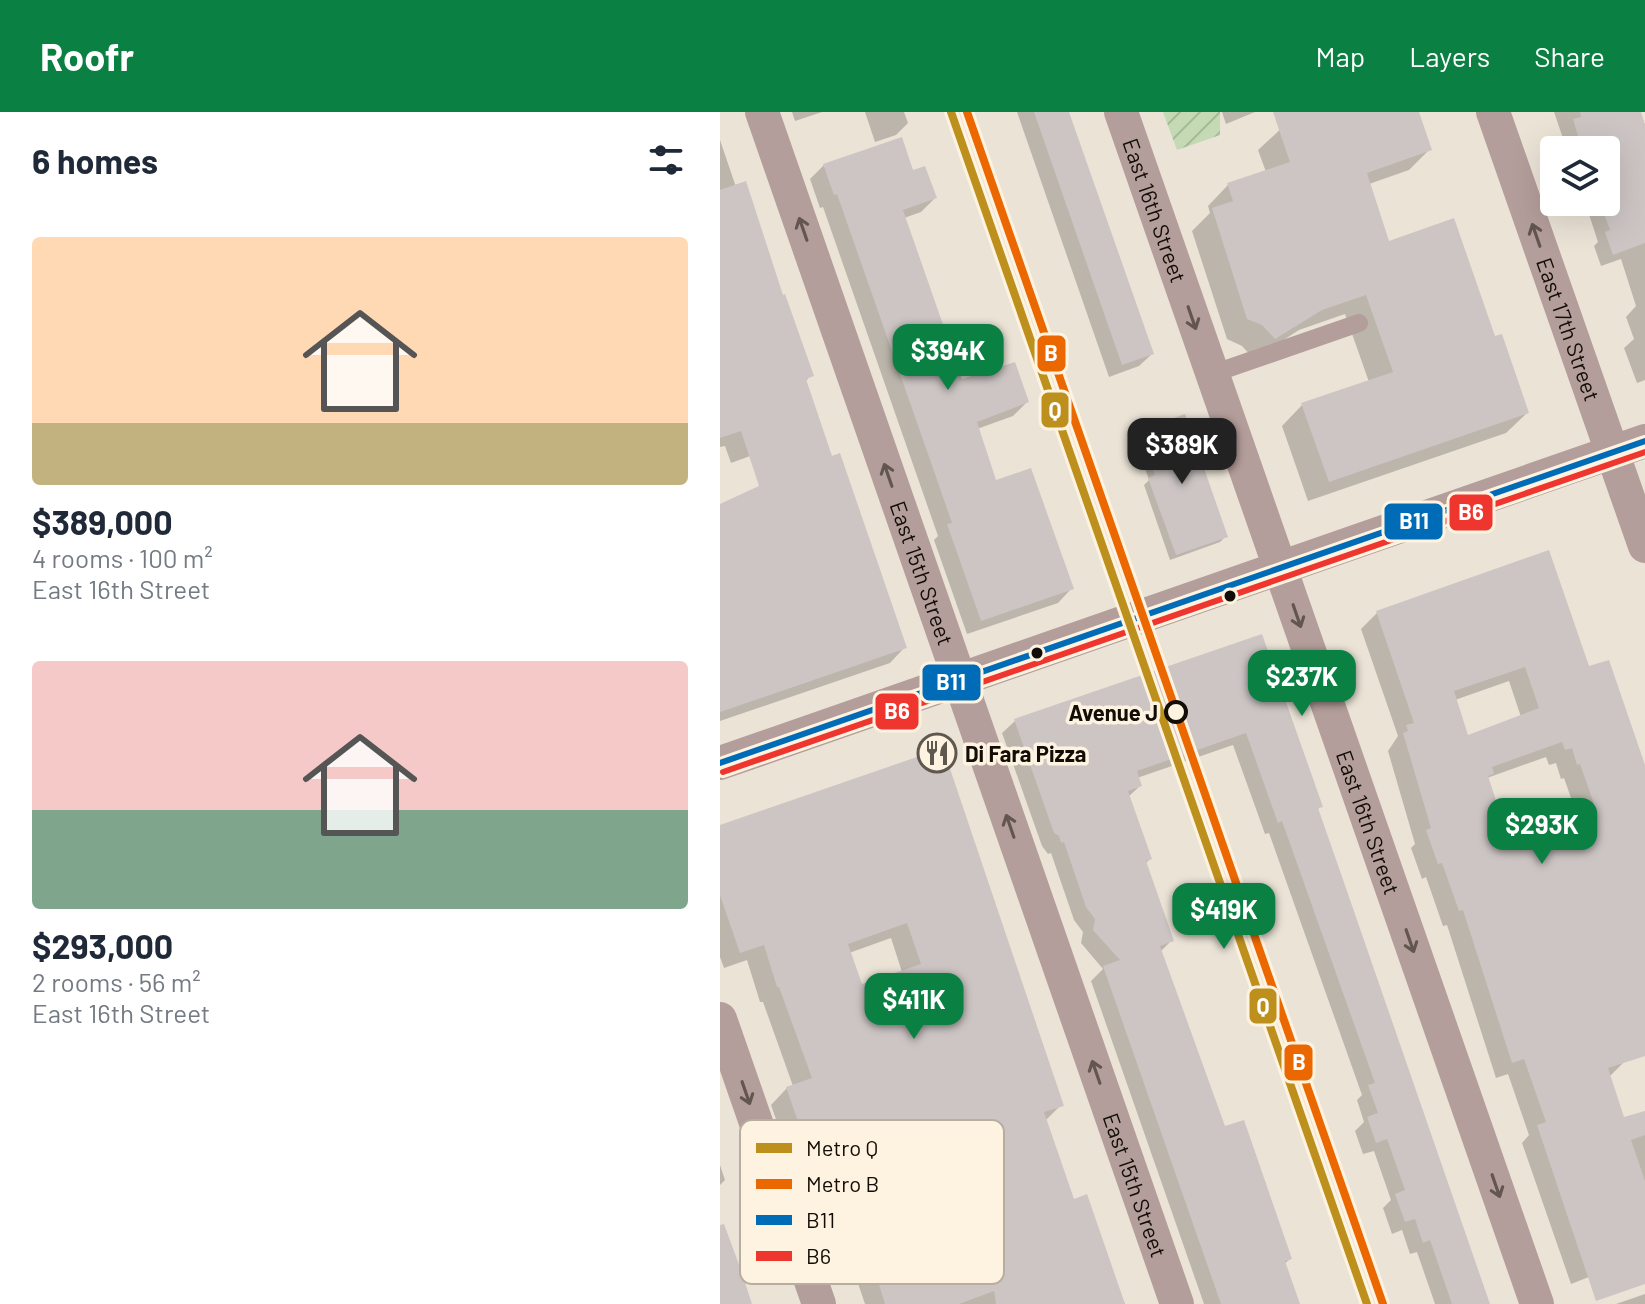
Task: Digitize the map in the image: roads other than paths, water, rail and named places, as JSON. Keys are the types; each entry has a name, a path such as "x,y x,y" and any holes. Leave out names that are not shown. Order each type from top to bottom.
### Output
{"street":[{"name":"East 15th Street","path":"762,112 1177,1304"},
{"name":"East 16th Street","path":"1121,112 1537,1304"},
{"name":"East 17th Street","path":"1493,112 1645,546"},
{"path":"720,763 1645,441"},
{"path":"720,1019 755,1120"},
{"path":"812,1284 819,1304"}],"lane":[{"path":"1212,374 1359,323"}],"metro line":[{"name":"Q","path":"951,112 1367,1304"},
{"name":"B","path":"967,112 1383,1304"}],"place":[{"name":"Avenue J","path":"1176,712"},
{"name":"Di Fara Pizza","path":"937,753"}]}
